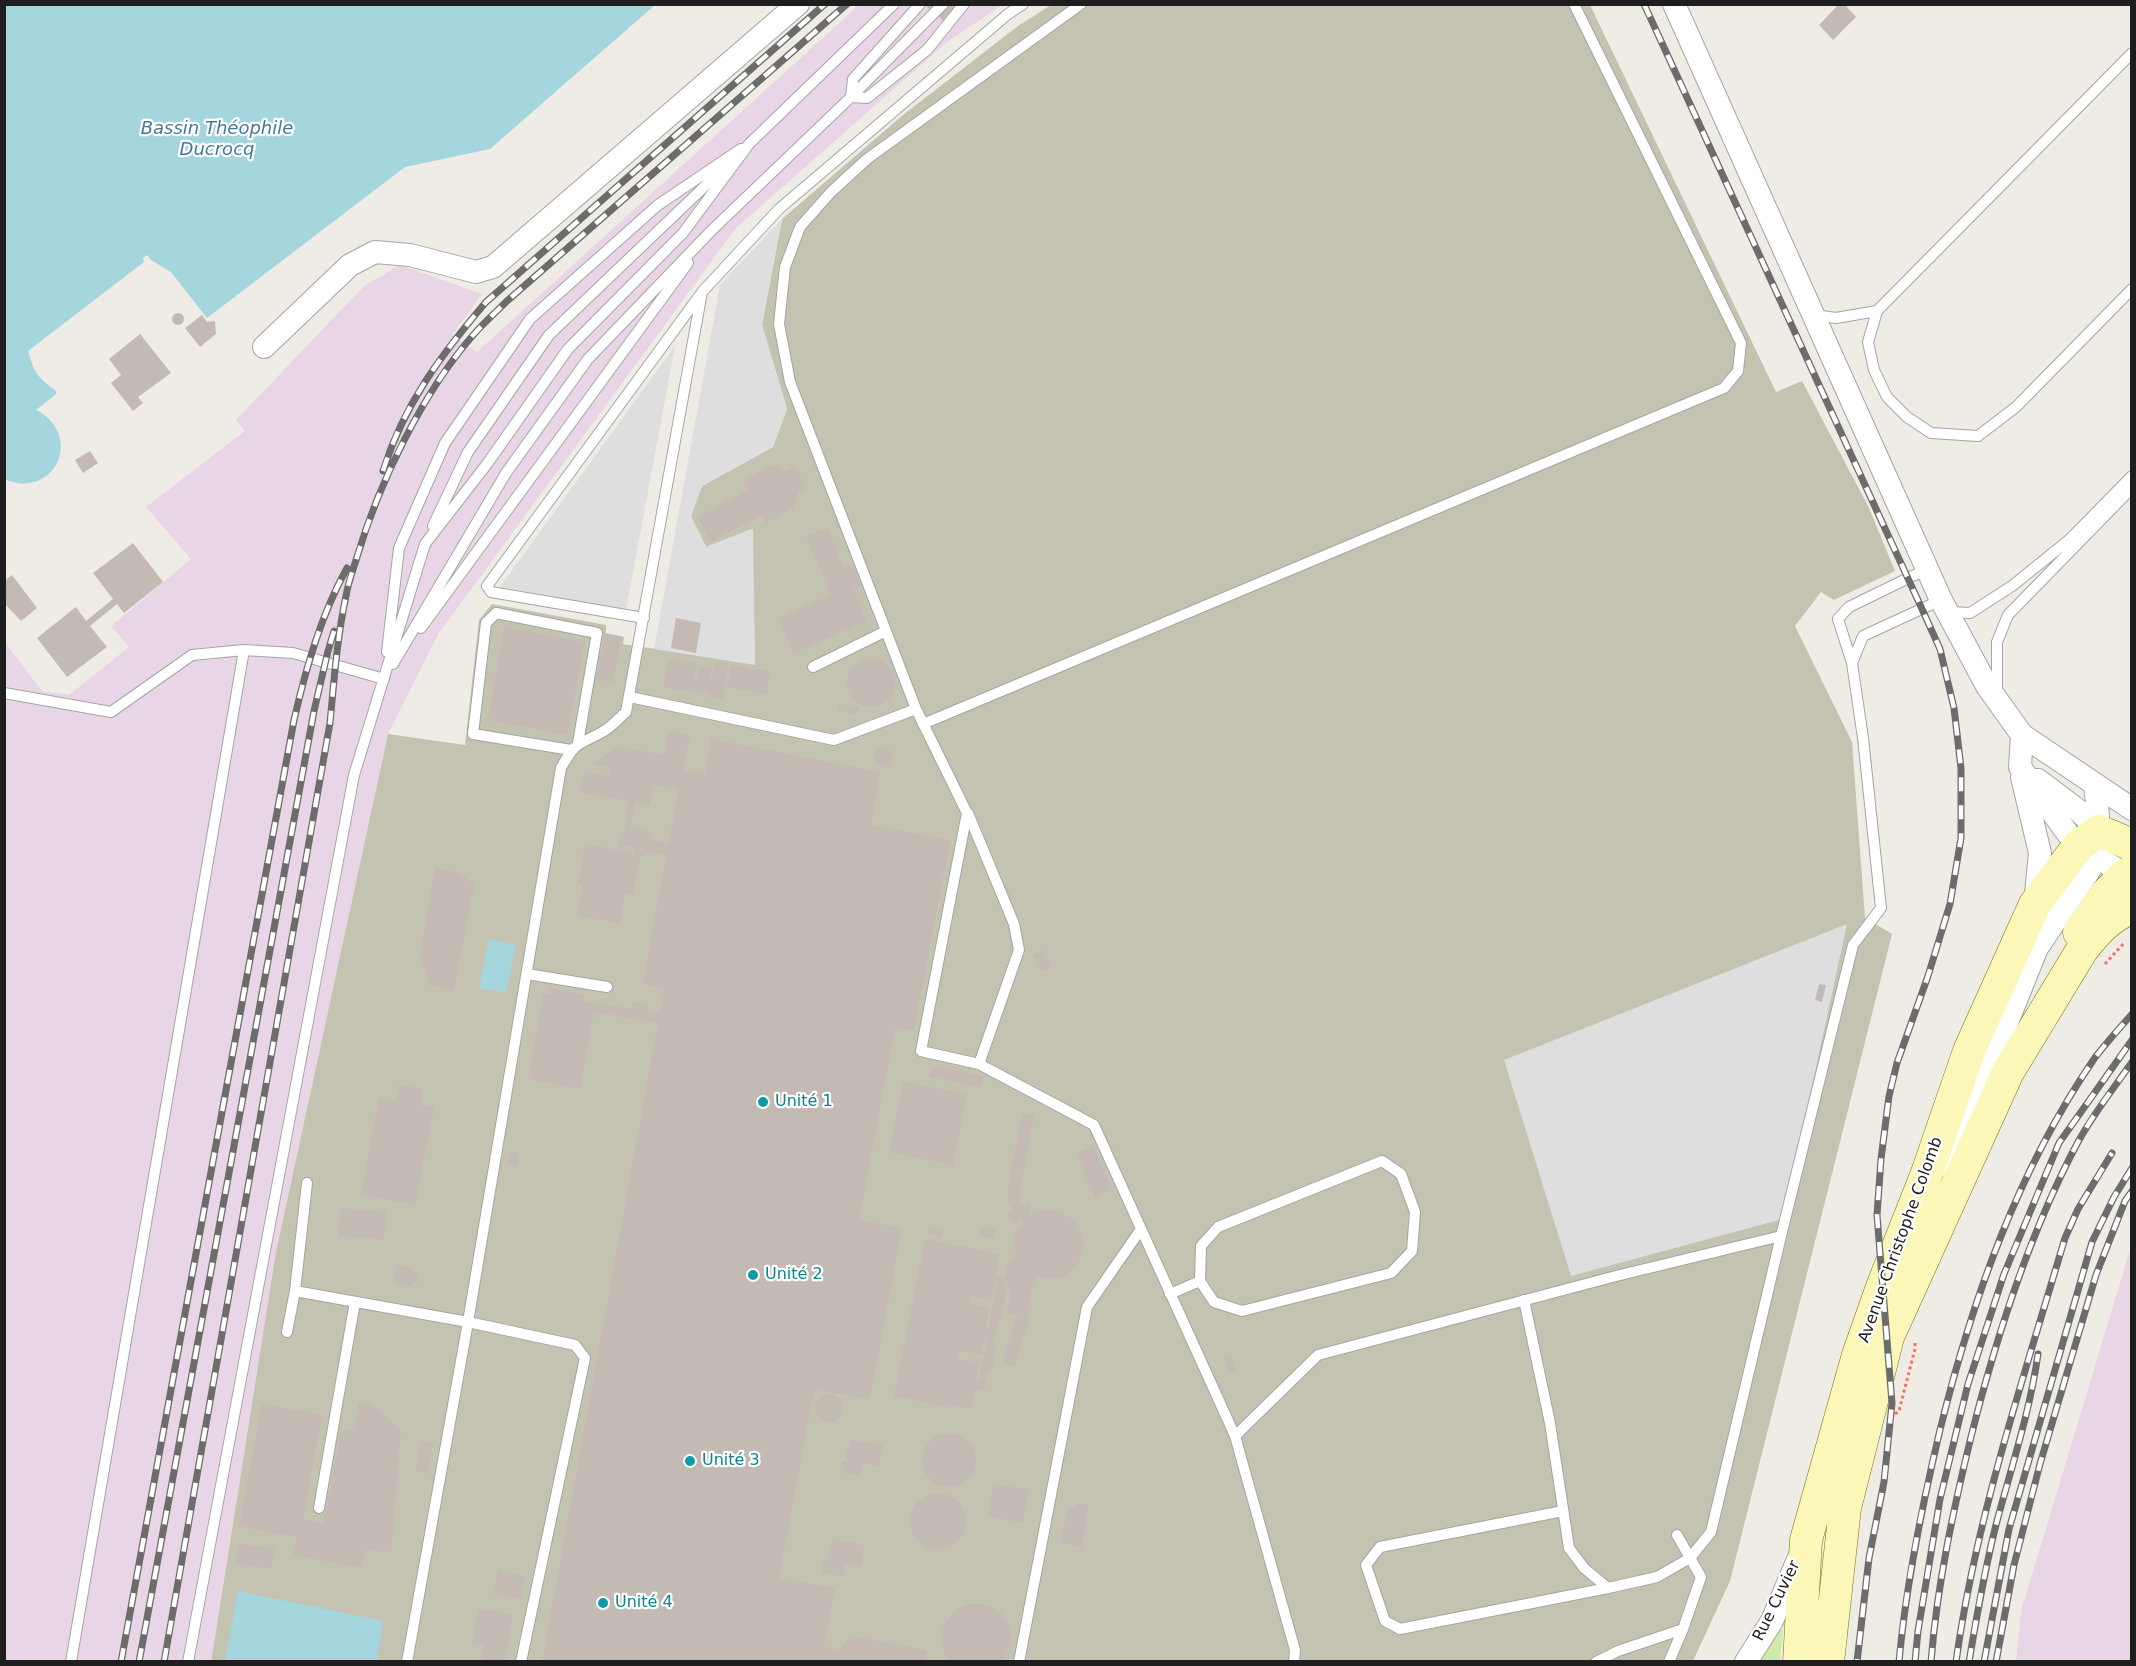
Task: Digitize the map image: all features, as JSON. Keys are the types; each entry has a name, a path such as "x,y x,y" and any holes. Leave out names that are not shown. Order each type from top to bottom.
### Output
{"main road":[{"path":"1828,1662 1845,1508 1888,1337 1904,1333 1918,1271 1937,1215 1991,1087 2025,1017 2086,921 2130,866 2091,844"},
{"name":"Avenue Christophe Colomb","path":"1799,1662 1806,1540 1858,1355 1882,1287 1927,1173 1969,1052 2035,904 2091,844"},
{"path":"1918,1271 2008,1072 2088,942 2113,917 2132,908"}],"street":[{"path":"264,347 350,265 375,252 410,255 476,272 493,267 798,4"},
{"path":"1674,4 1944,606 1987,686 2022,735 2073,767 2095,786 2130,805 2091,844"},
{"path":"2022,735 2020,767 2040,853 2035,904"},
{"path":"2020,767 2068,834 2091,844 2132,830"},
{"path":"1904,1333 1899,1292 2037,948 2089,871 2091,844 2099,811 2095,786"},
{"name":"Rue Cuvier","path":"1746,1662 1772,1622 1806,1540"}],"lane":[{"path":"188,1662 354,775 425,544 468,452 549,335 672,220 894,4"},
{"path":"851,97 853,79 920,4"},
{"path":"384,679 506,473 588,359 712,230 851,97 943,4"},
{"path":"851,97 867,98 927,50 964,4"},
{"path":"644,618 491,592 488,586 702,292 779,209 1008,14 1023,4"},
{"path":"979,1064 1019,950 1014,924 968,813 916,709 790,382 779,324 786,267 800,226 831,192 867,159 1081,4"},
{"path":"923,724 1724,388 1738,371 1741,343 1574,4"},
{"path":"2132,53 1877,311 1868,342 1875,370 1887,396 1907,417 1931,433 1978,436 2016,407 2132,289"},
{"path":"425,544 487,464 568,349 683,233 749,144"},
{"path":"384,679 399,548 445,443 530,319 657,205 749,144"},
{"path":"384,679 712,230"},
{"path":"407,1662 468,1322 561,768 575,746 597,633 496,613 486,623 473,734 575,746 606,730 626,712 702,292"},
{"path":"1814,315 1836,318 1877,311"},
{"path":"1852,663 1863,636 1944,606 1970,613 2012,586 2069,540 2132,476"},
{"path":"1997,701 1997,642 2008,615 2132,488"},
{"path":"1563,1511 1380,1547 1366,1565 1385,1621 1400,1629 1657,1577 1690,1558 1711,1532 1853,945 1881,908 1863,738 1852,663 1838,620 1849,607 1928,569"},
{"path":"813,667 886,631"},
{"path":"4,693 111,712 192,655 244,650 293,653 384,679"},
{"path":"70,1662 244,650"},
{"path":"630,697 834,740 916,709"},
{"path":"968,813 921,1052 979,1064 1094,1125 1235,1436 1295,1650 1294,1662"},
{"path":"527,974 607,987"},
{"path":"1382,1161 1401,1174 1415,1212 1412,1251 1391,1274 1242,1311 1214,1302 1200,1281 1201,1246 1218,1227 1382,1161"},
{"path":"287,1332 307,1183"},
{"path":"1019,1662 1087,1307 1141,1229"},
{"path":"1235,1436 1318,1355 1524,1300 1781,1236"},
{"path":"1170,1294 1200,1281"},
{"path":"294,1292 468,1322 576,1345 585,1358 521,1662"},
{"path":"1524,1300 1550,1423 1569,1548 1584,1568 1608,1588"},
{"path":"319,1508 355,1302"},
{"path":"1669,1662 1701,1577 1677,1535"},
{"path":"1596,1662 1683,1629"}],"path":[{"path":"2102,967 2125,942"},
{"path":"1890,1419 1899,1410 1915,1349 1904,1333"}],"shaded area":[{"path":"859,5 1002,5 947,42 735,229 439,633 388,734 276,1252 211,1661 5,1661 4,641 42,691 69,695 129,647 111,626 191,559 146,507 245,431 236,420 364,286 400,265 482,294 452,335 477,352"},
{"path":"1051,5 1590,5 1776,392 1802,381 1868,506 1895,571 1834,600 1821,592 1795,626 1852,742 1865,918 1892,934 1730,1581 1693,1661 211,1662 276,1252 388,734 465,745 479,620 492,604 606,625 606,633 624,637 623,644 755,664 752,529 706,547 691,516 702,486 773,447 787,409 762,325 782,219 903,115 1018,26"},
{"path":"782,219 762,325 787,409 773,447 702,486 691,516 706,547 753,529 755,665 654,649 720,285"},
{"path":"675,346 626,610 500,587"},
{"path":"1847,924 1786,1206 1779,1220 1571,1276 1504,1060"},
{"path":"2131,1247 2131,1661 2016,1661 2021,1611"}],"green space":[{"path":"1775,1629 1783,1630 1780,1661 1754,1662"}],"water":[{"name":"Bassin Théophile Ducrocq","path":"5,4 655,5 490,149 405,167 207,318 171,272 147,255 143,258 144,262 28,351 38,374 56,391 56,394 36,410 51,421 59,434 61,449 58,462 49,473 37,481 22,483 4,479"},
{"path":"489,939 516,945 506,993 479,988"},
{"path":"238,1591 383,1621 377,1661 225,1661"}],"building":[{"path":"927,4 956,4 964,11 949,26 926,6"},
{"path":"1839,4 1844,4 1856,17 1833,40 1819,25"},
{"path":"180,313 184,319 180,325 176,325 172,317"},
{"path":"202,315 207,322 215,321 216,334 200,347 185,328"},
{"path":"140,334 171,373 138,397 143,403 133,411 111,383 121,375 109,359"},
{"path":"90,451 98,463 83,473 75,460"},
{"path":"771,465 786,471 795,466 806,488 798,492 793,508 766,523 762,515 711,542 698,517 750,489 745,479"},
{"path":"827,528 844,568 852,565 861,586 853,589 867,621 793,653 778,617 831,595 806,536"},
{"path":"133,543 163,582 124,613 117,604 90,626 107,647 67,677 37,638 76,607 86,621 113,599 93,573"},
{"path":"12,575 37,608 21,621 4,603 4,581"},
{"path":"676,618 701,623 696,653 671,648"},
{"path":"504,627 585,642 567,735 488,720"},
{"path":"605,634 622,637 613,682 596,679"},
{"path":"669,658 697,663 694,680 697,680 700,666 712,668 709,682 711,683 716,661 728,663 723,700 709,697 710,694 663,687"},
{"path":"866,659 876,659 891,669 895,683 894,692 885,703 876,707 866,707 851,697 847,688 847,678 857,663"},
{"path":"731,665 770,672 767,694 727,687"},
{"path":"839,703 859,706 857,714 838,710"},
{"path":"669,731 690,735 683,770 705,773 711,739 880,772 871,825 950,840 914,1031 895,1028 859,1220 902,1228 870,1399 814,1390 779,1578 835,1588 824,1646 839,1650 851,1636 927,1650 928,1662 542,1662 658,1023 594,1012 580,1089 528,1079 543,994 550,995 551,988 584,994 583,1001 631,1009 632,1002 648,1005 647,1012 660,1014 665,988 643,984 666,855 649,852 640,858 633,895 625,893 620,923 577,916 583,885 578,884 585,844 633,853 634,848 625,846 620,850 618,842 624,830 629,801 580,792 584,772 608,776 610,767 593,764 618,747 664,755","holes":["653,785 678,790 669,843 651,840 645,831 630,827 635,802 650,805"]},
{"path":"883,747 889,750 892,756 889,762 883,765 877,762 874,756 877,750"},
{"path":"435,868 460,873 474,885 454,990 429,985 420,954"},
{"path":"1045,950 1052,967 1040,971 1033,955"},
{"path":"1819,984 1826,985 1822,1002 1815,1000"},
{"path":"933,1066 984,1076 981,1087 930,1077"},
{"path":"903,1082 967,1094 953,1165 889,1152"},
{"path":"399,1085 423,1089 420,1105 434,1108 415,1205 361,1194 379,1098 396,1101"},
{"path":"1022,1114 1034,1116 1019,1195 1020,1200 1025,1207 1029,1203 1032,1207 1028,1210 1031,1214 1042,1210 1055,1210 1073,1219 1080,1228 1084,1241 1080,1260 1071,1272 1063,1277 1050,1279 1037,1277 1031,1285 1028,1324 1015,1366 1003,1364 1018,1316 1007,1313 1012,1294 1006,1280 1004,1292 1006,1293 994,1344 996,1348 991,1374 988,1374 984,1389 975,1390 971,1409 894,1396 925,1239 1000,1254 996,1274 1005,1276 1009,1261 1016,1256 1014,1237 1023,1221 1021,1219 1014,1224 1006,1215 1013,1210 1008,1202 1008,1188","holes":["995,1280 997,1280 989,1327 985,1327 990,1308 968,1303 970,1296 991,1300","985,1335 988,1335 979,1381 976,1381 979,1362 958,1359 960,1351 982,1354"]},
{"path":"1093,1146 1112,1189 1095,1197 1076,1153"},
{"path":"510,1152 518,1153 517,1166 508,1164"},
{"path":"341,1208 386,1212 384,1240 338,1236"},
{"path":"929,1227 943,1229 942,1237 928,1234"},
{"path":"980,1227 995,1229 993,1239 978,1236"},
{"path":"397,1265 414,1268 413,1273 419,1274 417,1283 411,1282 410,1286 393,1283"},
{"path":"1230,1354 1236,1370 1230,1373 1223,1357"},
{"path":"829,1394 839,1398 843,1408 839,1418 829,1422 819,1418 815,1408 819,1398"},
{"path":"358,1403 372,1404 401,1430 391,1552 365,1550 362,1568 293,1555 297,1537 239,1526 262,1404 322,1415 303,1519 324,1523 340,1435 344,1430 355,1431"},
{"path":"944,1433 954,1433 964,1437 972,1445 976,1460 972,1475 964,1483 954,1487 944,1487 934,1483 926,1475 922,1465 922,1455 926,1445 934,1437"},
{"path":"850,1439 883,1446 879,1466 863,1463 861,1476 840,1472 842,1461 849,1462 846,1458"},
{"path":"421,1441 433,1444 427,1474 415,1471"},
{"path":"994,1484 1029,1490 1023,1523 988,1516"},
{"path":"938,1493 949,1495 958,1501 964,1510 966,1521 964,1532 958,1541 949,1547 938,1549 927,1547 918,1541 912,1532 910,1521 912,1510 918,1501 927,1495"},
{"path":"1076,1503 1089,1505 1082,1547 1061,1543 1068,1506 1075,1508"},
{"path":"832,1539 864,1545 861,1566 845,1563 843,1577 822,1572 824,1560 831,1561 832,1558 828,1557"},
{"path":"240,1543 274,1549 270,1569 237,1563"},
{"path":"498,1571 525,1576 520,1599 494,1594"},
{"path":"968,1604 989,1606 1000,1612 1007,1622 1011,1644 1003,1662 949,1662 941,1639 944,1625 955,1610"},
{"path":"478,1609 513,1614 505,1662 481,1662 484,1645 472,1643"}],"railway":[{"path":"383,471 402,424 425,381 486,302 825,4"},
{"path":"164,1662 330,723 343,612 351,576 377,499 421,410 456,356 479,329 507,301 847,4"},
{"path":"1644,4 1940,649 1954,708 1961,768 1961,838 1950,904 1928,976 1897,1063 1889,1096 1881,1159 1877,1215 1892,1403 1884,1482 1869,1558 1857,1662"},
{"path":"121,1662 294,720 315,642 329,604 347,568"},
{"path":"139,1662 314,711 334,631"},
{"path":"1899,1662 1915,1545 1940,1430 1967,1333 2000,1237 2042,1146 2067,1101 2094,1059 2132,1014"},
{"path":"1915,1662 1940,1499 1968,1384 2004,1274 2059,1143 2132,1040"},
{"path":"1931,1662 1937,1605 1952,1521 1971,1437 2003,1324 2029,1249 2060,1177 2090,1121 2132,1062"},
{"path":"1956,1662 1988,1501 2065,1238 2078,1209 2112,1153"},
{"path":"1984,1662 2009,1529 2092,1242 2114,1197 2132,1168"},
{"path":"1996,1662 2014,1565 2040,1464 2096,1275 2125,1201 2132,1191"},
{"path":"1969,1662 1989,1556 2025,1417 2038,1354"}],"place":[{"name":"Unité 1","path":"763,1102"},
{"name":"Unité 2","path":"753,1275"},
{"name":"Unité 3","path":"690,1461"},
{"name":"Unité 4","path":"603,1603"}]}
